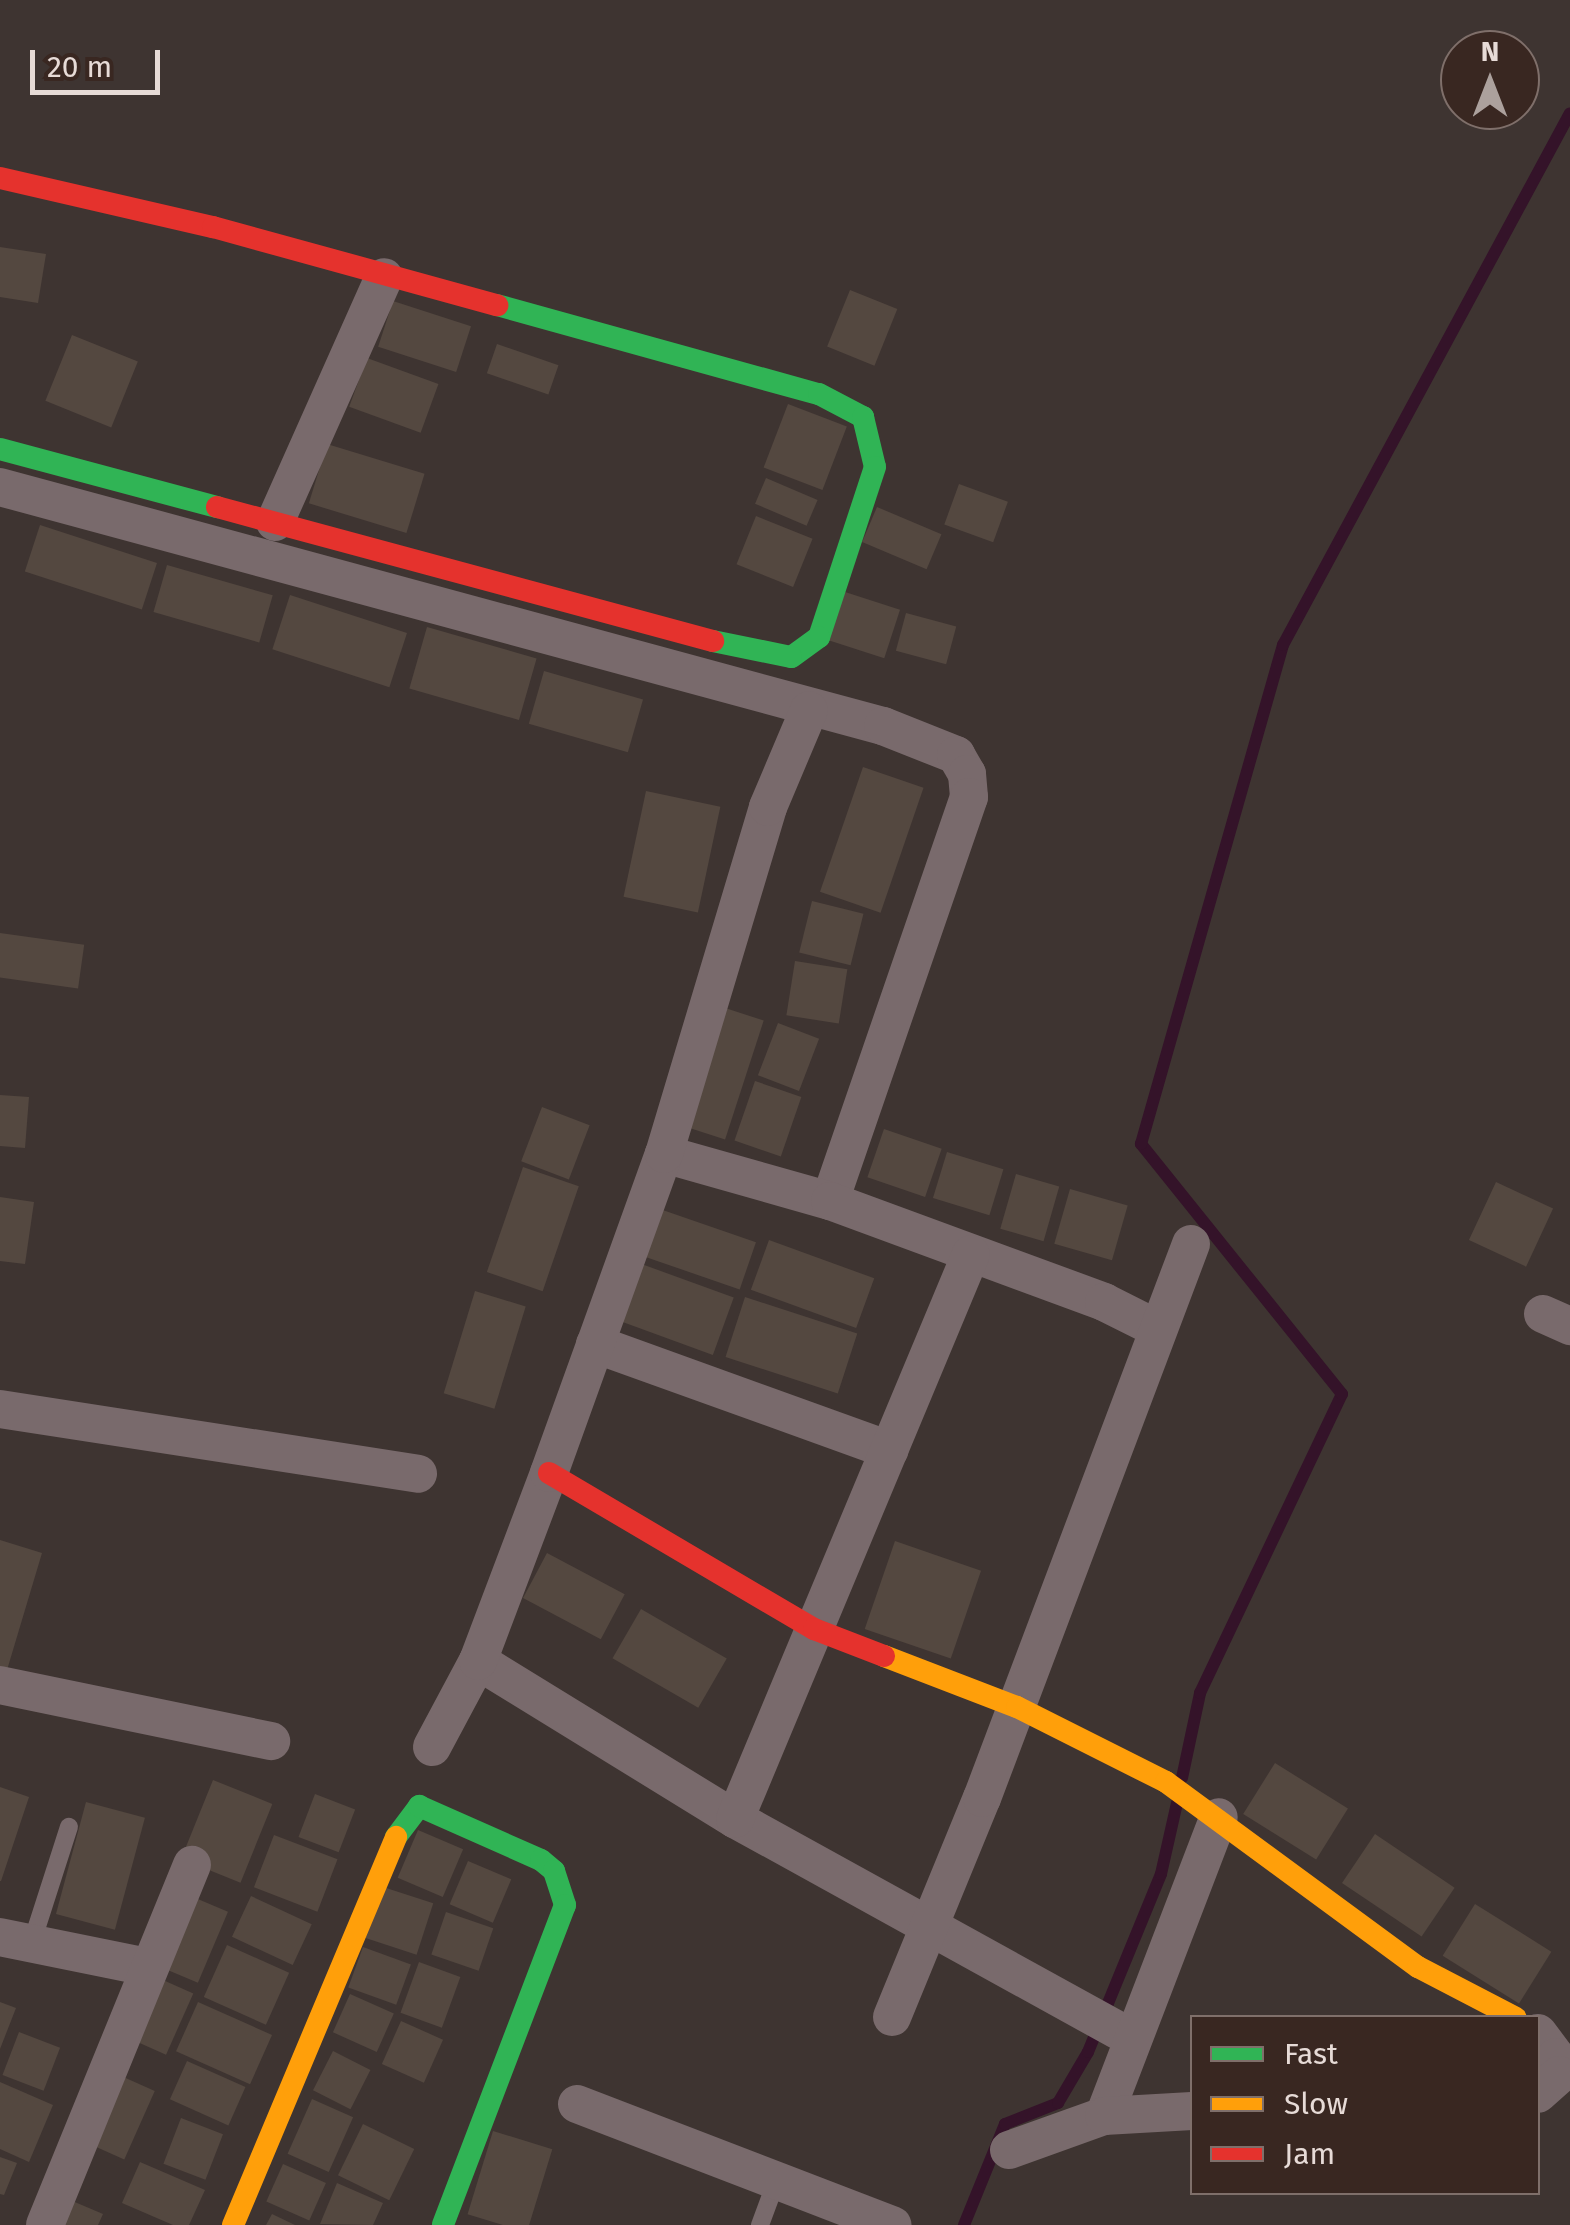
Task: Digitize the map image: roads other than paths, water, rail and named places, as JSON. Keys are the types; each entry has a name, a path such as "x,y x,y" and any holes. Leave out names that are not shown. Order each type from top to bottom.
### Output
{"street":[{"path":"0,178 213,227 820,394 862,417 876,467 820,636 792,656 768,656 0,449"},
{"path":"275,522 384,276"},
{"path":"0,487 939,745 956,755 968,774 969,796 830,1201"},
{"path":"432,1746 478,1661 550,1473 664,1154 768,807 809,710"},
{"path":"664,1154 830,1201 1158,1330"},
{"path":"892,2016 1017,1706 1192,1244"},
{"path":"736,1820 971,1254"},
{"path":"595,1344 889,1450"},
{"path":"0,1409 418,1474"},
{"path":"550,1473 814,1629 1017,1706 1166,1782 1418,1967 1510,2015"},
{"path":"478,1661 736,1820 1109,2027"},
{"path":"0,1684 272,1741"},
{"path":"233,2225 401,1825 419,1806 541,1860 554,1871 565,1905 443,2225"},
{"path":"1104,2116 1109,2027 1209,1810"},
{"path":"45,2225 192,1865"},
{"path":"16,1940 148,1966"},
{"path":"1540,2036 1556,2056 1559,2075 1540,2092"},
{"path":"578,2104 893,2225"},
{"path":"1009,2150 1104,2116 1190,2111"}],"lane":[{"path":"16,1940 69,1826"},
{"path":"760,2225 777,2178"}],"waterway":[{"path":"1182,1778 1200,1693 1342,1394 1141,1144 1283,645 1570,113"},
{"path":"964,2225 1005,2124 1058,2103 1088,2052 1161,1874 1177,1803"}]}
